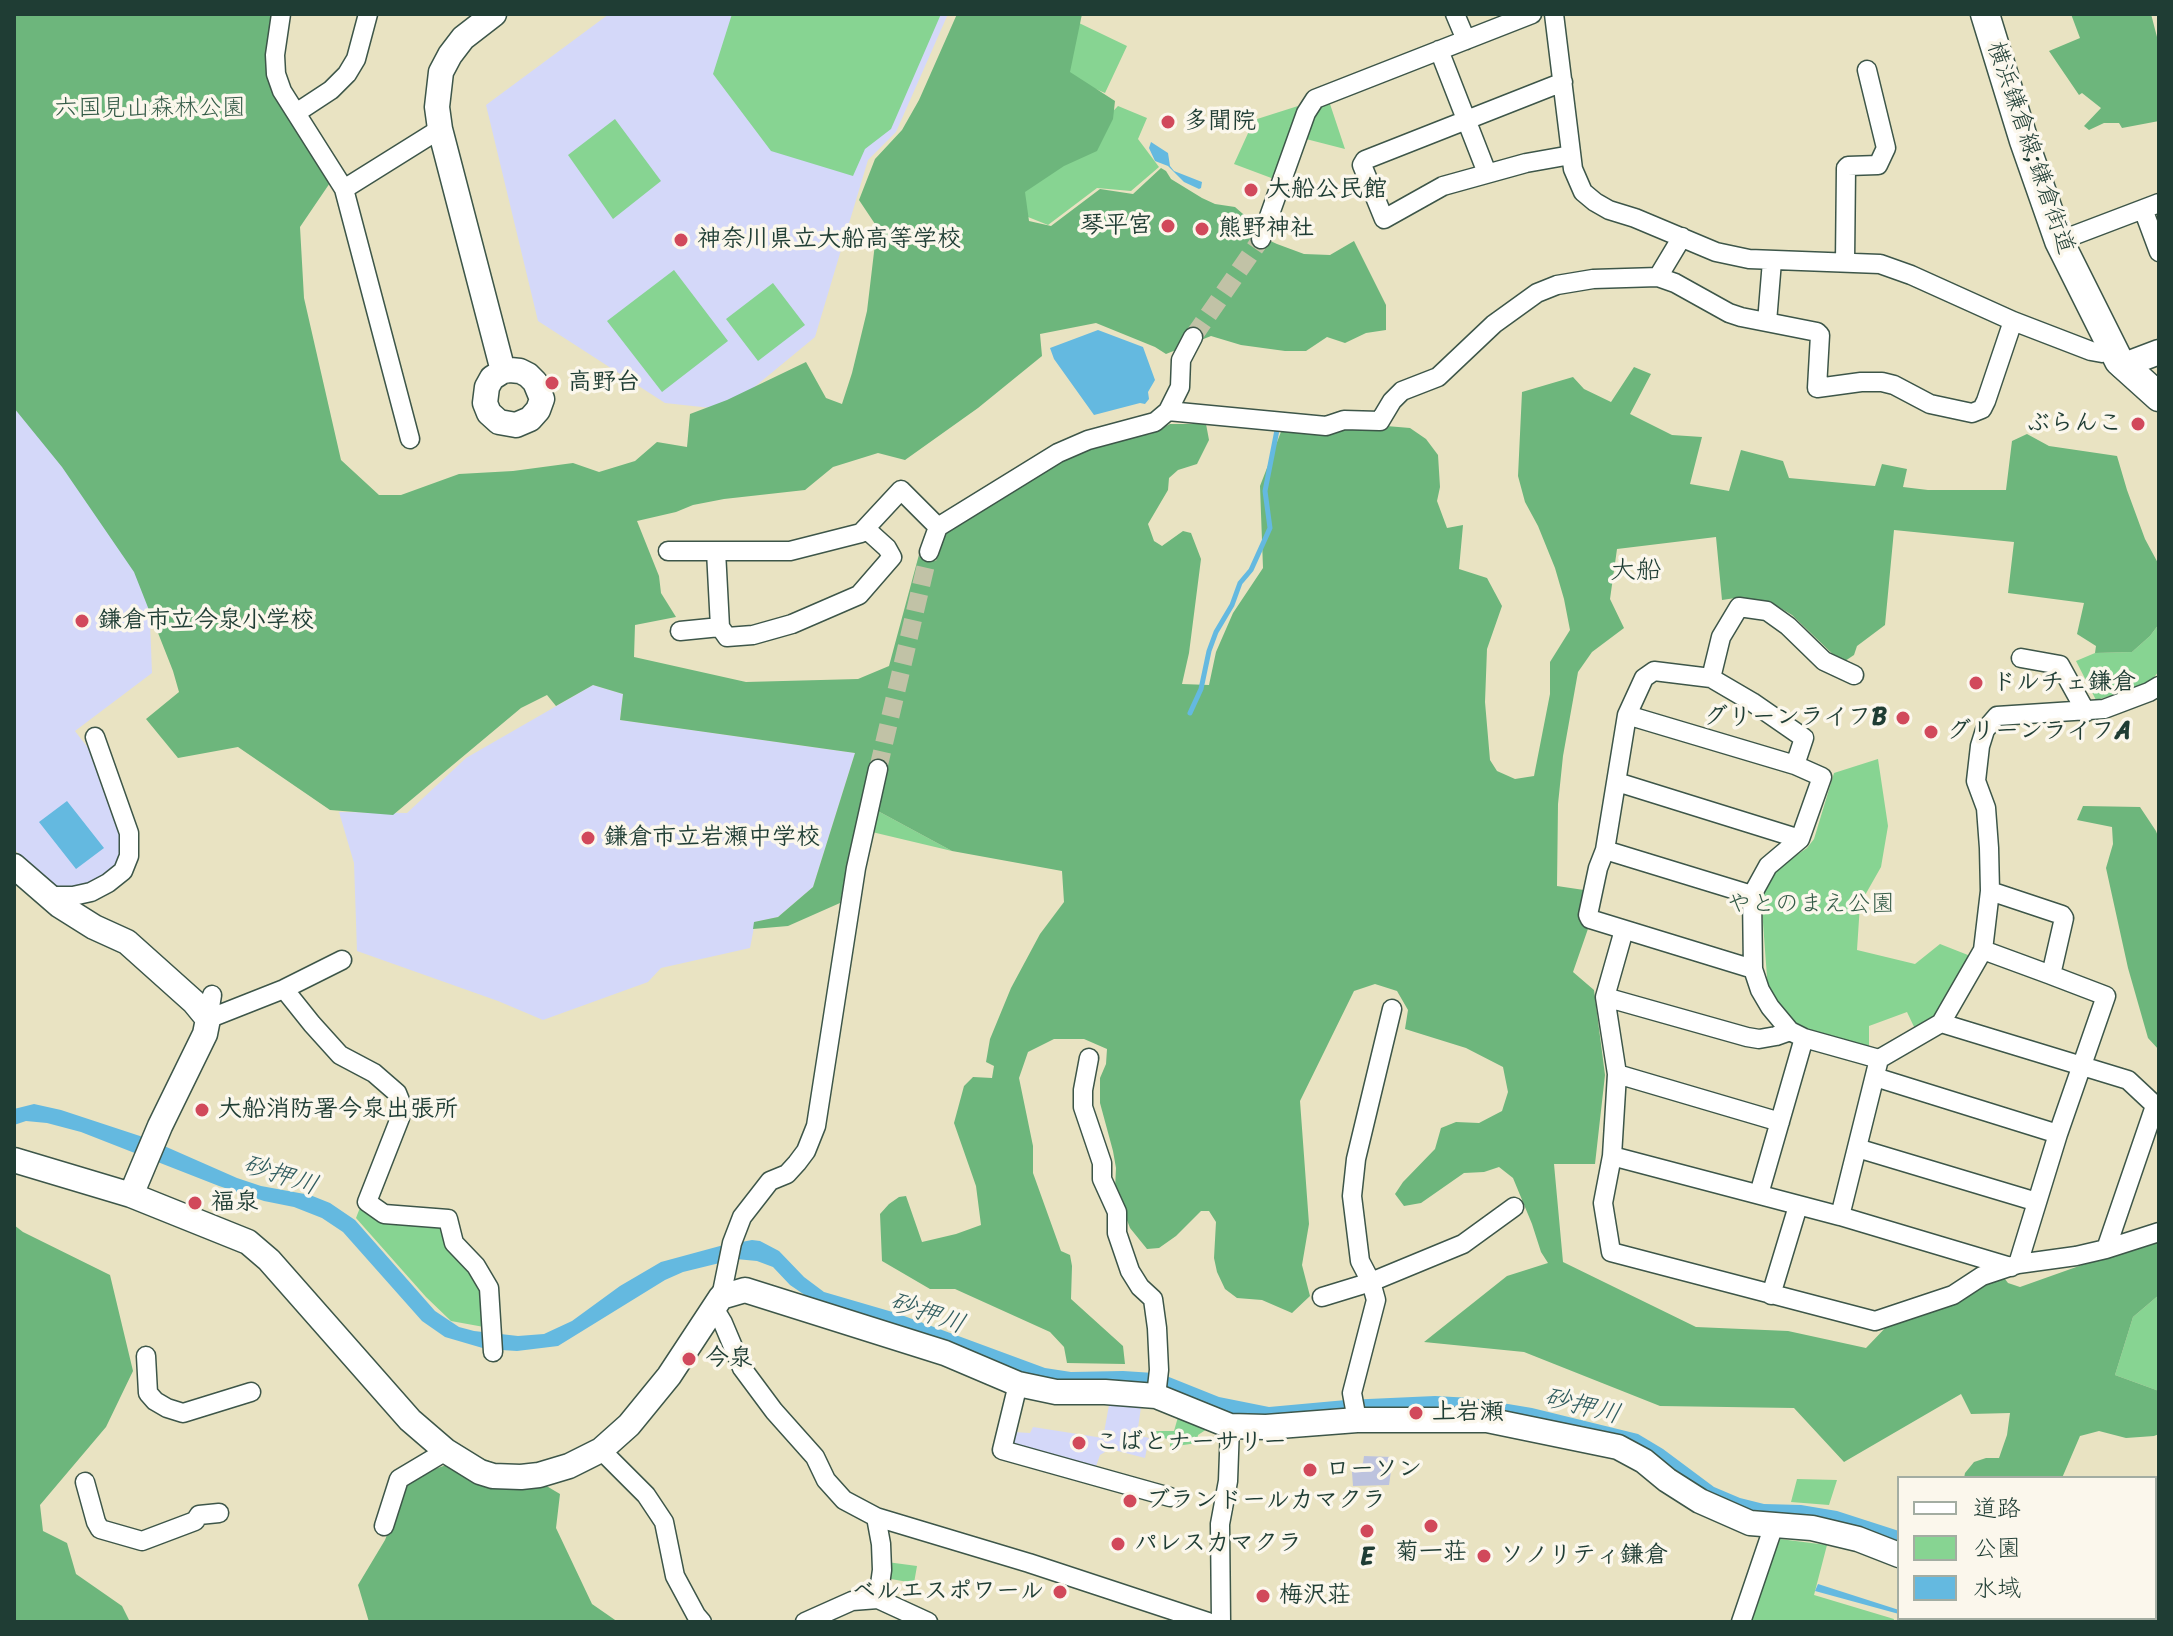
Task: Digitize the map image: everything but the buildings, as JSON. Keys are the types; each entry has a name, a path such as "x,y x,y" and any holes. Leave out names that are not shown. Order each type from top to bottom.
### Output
{"main road":[{"name":"横浜鎌倉線;鎌倉街道","path":"1985,14 2059,241 2117,358 2159,397"}],"street":[{"path":"281,14 275,55 276,74 282,91 344,189 410,439"},
{"path":"296,113 331,90 347,74 356,59 368,14"},
{"path":"494,14 463,38 450,55 441,72 437,107 440,129 503,371"},
{"path":"1455,14 1466,40"},
{"path":"1261,239 1306,113 1315,99 1532,14"},
{"path":"1554,14 1571,155 1577,180 1583,192 1609,210 1716,252 1749,259 1880,264 1925,280 2013,321 2117,358 2159,352"},
{"path":"1439,50 1487,173"},
{"path":"1845,262 1846,168 1878,165 1886,148 1867,70"},
{"path":"1563,82 1365,160 1362,165 1384,219 1443,186 1571,155"},
{"path":"344,189 440,129"},
{"path":"2059,241 2151,206 2159,252"},
{"path":"1658,277 1682,237"},
{"path":"1767,322 1772,261"},
{"path":"1168,411 1326,426 1344,420 1380,421 1402,391 1438,377 1494,324 1537,293 1557,285 1593,279 1658,277 1691,290 1729,313 1817,332 1820,335 1817,388 1882,382 1930,404 1972,413 1982,409 1986,401 2013,321"},
{"path":"929,552 938,527 1058,453 1088,440 1155,422 1168,411 1180,387 1181,360 1193,337"},
{"path":"668,551 790,551 861,533 901,490 938,527"},
{"path":"716,551 720,627 727,637 753,635 792,624 859,595 892,557 887,548 866,529"},
{"path":"1711,678 1721,637 1739,607 1767,611 1788,626 1824,661 1854,675"},
{"path":"680,631 720,627"},
{"path":"2021,658 2060,665 2086,712"},
{"path":"1753,969 1590,919 1588,915 1605,850 1627,715 1644,678 1654,671 1711,678 1804,738 1795,765"},
{"path":"1840,1216 1877,1068 1941,1023 1983,950 1990,891 1986,808 1976,781 1985,730 1997,716 2104,709 2159,686"},
{"path":"1627,715 1795,765 1822,777 1800,839 1768,866 1752,895 1753,969 1770,1007 1797,1034 1877,1068 2058,1134"},
{"path":"48,896 91,892 123,871 129,856 129,833 95,737"},
{"path":"14,1160 131,1195 248,1242 269,1260 410,1420 446,1451 480,1472 521,1477 569,1466 601,1450 629,1425 658,1389 718,1303 732,1243 742,1217 770,1181 787,1174 806,1151 816,1126 856,868 878,769"},
{"path":"1617,782 1800,839"},
{"path":"1605,850 1752,895"},
{"path":"14,866 48,896 94,927 127,942 194,1002 210,1007 284,989 342,960"},
{"path":"1990,891 2062,915 2064,918 2051,975"},
{"path":"1624,930 1605,997 1617,1074 1612,1156 1603,1203 1611,1252 1875,1321 1953,1295 1982,1276 2015,1266 2106,1249 2159,1232"},
{"path":"1983,950 2106,996 2015,1266"},
{"path":"284,989 340,1055 374,1073 397,1093 401,1103 400,1118 367,1202 384,1214 448,1219 454,1243 476,1266 489,1288 493,1352"},
{"path":"1605,997 1747,1037 1797,1034"},
{"path":"131,1195 205,1034 210,1007"},
{"path":"1357,1418 1352,1395 1376,1300 1360,1261 1352,1196 1356,1159 1392,1009"},
{"path":"1941,1023 2128,1080 2157,1108 2106,1249"},
{"path":"1759,1194 1780,1122 1797,1034"},
{"path":"1089,1058 1083,1107 1102,1163 1102,1179 1117,1212 1117,1233 1130,1271 1140,1287 1153,1299 1159,1370 1156,1394"},
{"path":"1617,1074 1780,1122"},
{"path":"1857,1148 2037,1202"},
{"path":"1612,1156 2015,1266"},
{"path":"1771,1295 1798,1206"},
{"path":"1322,1297 1371,1282 1463,1244 1514,1207"},
{"path":"718,1303 745,1290 945,1353 1018,1384 1056,1392 1156,1394 1230,1426 1266,1427 1357,1418 1487,1420 1618,1447 1644,1461 1700,1501 1750,1523 1827,1531 1897,1554"},
{"path":"718,1303 742,1368 774,1411 815,1457 826,1480 844,1500 876,1517 1208,1622"},
{"path":"146,1356 148,1393 167,1408 183,1413 251,1392"},
{"path":"1018,1384 1002,1450 1170,1497"},
{"path":"1221,1622 1220,1524 1228,1481 1230,1426"},
{"path":"601,1450 646,1495 664,1522 675,1576 702,1622"},
{"path":"384,1526 399,1479 446,1451"},
{"path":"85,1482 100,1529 142,1541 195,1521 199,1515 219,1513"},
{"path":"876,1517 882,1570 878,1599"},
{"path":"1741,1622 1774,1525"},
{"path":"805,1622 852,1601 878,1599 928,1622"}],"shaded area":[{"name":"神奈川県立大船高等学校","path":"609,14 948,14 896,132 868,160 815,337 746,394 711,408 665,403 538,321 486,105"},
{"name":"鎌倉市立今泉小学校","path":"14,399 148,570 152,673 75,731 88,748 120,837 119,861 109,874 96,882 63,890 51,886 14,849"},
{"name":"鎌倉市立岩瀬中学校","path":"593,685 623,694 620,720 855,753 813,887 778,917 755,922 750,948 661,968 648,982 543,1020 357,951 354,863 339,812 407,813 466,758"},
{"name":"こばとナーサリー","path":"1109,1405 1141,1407 1137,1435 1149,1438 1145,1458 1110,1449 1100,1455 1094,1472 1008,1450 1013,1432 1030,1433 1033,1427 1103,1438"},
{"path":"1364,1456 1393,1457 1389,1485 1353,1486 1352,1472 1363,1463"}],"green space":[{"name":"六国見山森林公園","path":"14,14 271,14 266,76 336,174 300,227 304,298 341,460 379,495 401,495 459,474 573,463 599,472 635,461 657,442 687,447 690,414 806,362 826,398 842,404 867,311 877,227 859,200 875,159 902,130 919,100 957,14 1082,14 1070,72 1115,101 1113,119 1097,151 1064,166 1025,192 1029,221 1051,226 1100,189 1133,194 1161,168 1171,179 1202,198 1235,207 1258,227 1266,239 1277,244 1304,254 1330,255 1354,241 1386,305 1386,330 1366,333 1345,343 1327,337 1306,351 1241,345 1211,336 1166,354 1096,323 1040,334 1042,356 978,408 905,460 878,453 833,467 805,490 724,499 637,521 659,576 661,593 676,617 635,625 634,657 746,682 858,679 889,666 924,536 939,532 1066,457 1112,440 1151,434 1170,424 1206,424 1209,440 1197,464 1178,470 1169,478 1168,490 1148,524 1154,541 1162,546 1183,531 1191,533 1201,559 1182,684 1209,685 1216,652 1233,613 1263,568 1260,486 1284,424 1351,423 1410,428 1426,439 1438,455 1440,487 1437,501 1447,528 1463,525 1459,569 1487,578 1502,606 1487,649 1485,702 1490,760 1497,771 1515,779 1534,776 1550,694 1550,662 1570,630 1555,568 1525,502 1518,476 1522,392 1573,377 1584,389 1611,402 1634,367 1651,374 1630,414 1672,435 1702,437 1690,484 1729,491 1741,450 1783,461 1789,478 1875,486 1882,464 1907,469 1903,487 1928,490 2006,490 2012,441 2027,434 2049,446 2117,456 2145,539 2159,565 2159,624 2132,652 2095,653 2096,646 2077,634 2084,603 2008,593 2014,542 1894,530 1885,625 1857,646 1854,655 1842,663 1792,615 1777,606 1742,597 1722,600 1716,537 1617,549 1610,599 1624,628 1592,652 1578,672 1558,804 1557,886 1584,890 1590,923 1573,972 1594,990 1605,1075 1595,1164 1554,1164 1563,1262 1696,1327 1788,1331 1866,1348 1889,1324 2002,1275 2008,1283 2020,1287 2159,1242 2159,1295 2133,1317 2115,1375 2159,1391 2159,1434 2126,1438 2099,1431 2080,1436 2063,1476 1964,1476 1974,1462 1999,1458 2010,1413 1971,1414 1961,1394 1844,1462 1794,1408 1660,1406 1524,1352 1424,1342 1507,1276 1548,1263 1513,1178 1499,1167 1464,1173 1421,1203 1404,1206 1395,1194 1435,1149 1441,1128 1456,1122 1479,1123 1502,1111 1508,1092 1503,1067 1466,1048 1405,1029 1408,1010 1397,991 1375,984 1354,991 1300,1101 1309,1224 1302,1265 1310,1296 1292,1313 1262,1300 1237,1298 1225,1289 1214,1258 1216,1222 1209,1211 1201,1211 1159,1248 1147,1249 1130,1228 1115,1189 1116,1168 1100,1103 1100,1078 1106,1064 1107,1049 1084,1039 1054,1039 1028,1052 1019,1078 1033,1146 1033,1173 1061,1251 1070,1255 1071,1299 1123,1346 1125,1364 1067,1363 1064,1347 1050,1332 955,1289 930,1289 882,1261 880,1214 899,1197 906,1196 922,1242 981,1225 976,1186 954,1123 964,1086 973,1077 992,1078 994,1066 986,1062 990,1039 1011,988 1040,934 1064,902 1062,871 952,851 876,810 867,775 840,903 788,926 753,929 754,922 778,917 813,887 855,753 620,720 623,694 593,685 556,706 547,695 521,708 393,815 330,810 238,747 178,758 146,719 179,692 134,572 62,467 14,408"},
{"path":"732,14 941,14 891,129 865,149 853,176 771,151 713,74"},
{"path":"2071,14 2151,14 2159,37 2159,121 2122,128 2119,123 2104,123 2089,130 2084,126 2101,108 2082,93 2079,95 2049,51 2080,38"},
{"path":"1079,23 1127,46 1105,93 1058,73"},
{"path":"1329,101 1345,149 1306,139 1317,105"},
{"path":"1118,106 1147,118 1138,139 1159,167 1131,191 1097,188 1048,225 1028,217 1005,173 1091,134"},
{"path":"1298,106 1274,179 1234,164 1254,120"},
{"path":"615,119 661,181 613,219 568,155"},
{"path":"674,270 728,341 662,392 607,321"},
{"path":"773,283 805,325 758,361 726,319"},
{"path":"2159,624 2158,672 2153,679 2138,688 2096,700 2076,661 2095,653 2132,652"},
{"name":"やとのまえ公園","path":"1878,759 1888,826 1881,867 1860,904 1857,950 1915,964 1940,944 1973,957 1938,1018 1916,1031 1907,1012 1869,1026 1869,1047 1798,1026 1768,991 1761,895 1772,872 1807,848 1814,839 1834,773"},
{"path":"2083,806 2140,807 2159,839 2159,1050 2148,1038 2128,968 2106,868 2113,844 2112,827 2077,820"},
{"path":"876,810 952,851 872,832"},
{"path":"361,1205 441,1227 449,1247 483,1289 484,1327 451,1321 426,1297 356,1218"},
{"path":"14,1225 110,1275 133,1371 106,1427 40,1505 43,1531 67,1543 76,1574 122,1606 130,1622 14,1622"},
{"path":"2159,1295 2159,1391 2115,1375 2133,1317"},
{"path":"1178,1417 1207,1429 1198,1435 1197,1443 1170,1447 1170,1440 1155,1435 1156,1431 1174,1431"},
{"path":"474,1455 533,1478 560,1494 556,1528 592,1604 618,1622 369,1622 358,1585 385,1540 410,1478"},
{"path":"1797,1479 1837,1480 1829,1505 1791,1502"},
{"path":"1780,1539 1827,1545 1814,1595 1894,1619 1893,1622 1749,1622"},
{"path":"887,1562 917,1566 914,1583 885,1578"}],"water":[{"path":"1151,142 1168,153 1174,171 1202,182 1201,188 1184,182 1168,166 1155,161 1149,148"},
{"path":"1098,330 1143,347 1155,380 1145,404 1094,415 1054,359 1050,348"},
{"path":"67,801 104,848 76,869 39,822"},
{"name":"砂押川","path":"34,1104 61,1110 146,1138 237,1178 310,1195 330,1203 355,1220 435,1311 459,1327 474,1331 518,1336 544,1334 572,1321 620,1286 661,1262 720,1246 760,1241 779,1251 824,1292 896,1313 1045,1368 1071,1372 1154,1373 1219,1397 1269,1407 1435,1396 1472,1398 1532,1408 1638,1434 1714,1487 1740,1498 1764,1504 1801,1505 1837,1511 1897,1530 1897,1547 1736,1512 1655,1460 1530,1422 1254,1420 1041,1382 821,1306 790,1285 773,1267 757,1261 736,1259 683,1272 558,1346 517,1351 486,1349 445,1337 422,1321 343,1232 322,1218 219,1186 81,1132 47,1123 26,1121 14,1125 14,1109"},
{"path":"1818,1584 1897,1609 1897,1613 1815,1591"}],"waterway":[{"path":"1190,713 1201,689 1216,632 1232,605 1240,583 1251,570 1270,528 1265,491 1277,430"}],"tunnel":[{"path":"1193,337 1261,239"},
{"path":"878,769 929,552"}],"place":[{"name":"多聞院","path":"1168,122"},
{"name":"大船公民館","path":"1251,190"},
{"name":"琴平宮","path":"1168,226"},
{"name":"熊野神社","path":"1202,229"},
{"name":"神奈川県立大船高等学校","path":"681,240"},
{"name":"高野台","path":"552,383"},
{"name":"ぶらんこ","path":"2138,424"},
{"name":"鎌倉市立今泉小学校","path":"82,621"},
{"name":"ドルチェ鎌倉","path":"1976,683"},
{"name":"グリーンライフB","path":"1903,718"},
{"name":"グリーンライフA","path":"1931,732"},
{"name":"鎌倉市立岩瀬中学校","path":"588,838"},
{"name":"大船消防署今泉出張所","path":"202,1110"},
{"name":"福泉","path":"195,1203"},
{"name":"今泉","path":"689,1359"},
{"name":"上岩瀬","path":"1416,1413"},
{"name":"こばとナーサリー","path":"1079,1443"},
{"name":"ローソン","path":"1310,1470"},
{"name":"ブランドールカマクラ","path":"1130,1501"},
{"name":"菊一荘","path":"1431,1526"},
{"name":"E","path":"1367,1531"},
{"name":"パレスカマクラ","path":"1118,1544"},
{"name":"ソノリティ鎌倉","path":"1484,1556"},
{"name":"ベルエスポワール","path":"1060,1592"},
{"name":"梅沢荘","path":"1263,1596"}],"district":[{"name":"大船","path":"1636,571"}]}
